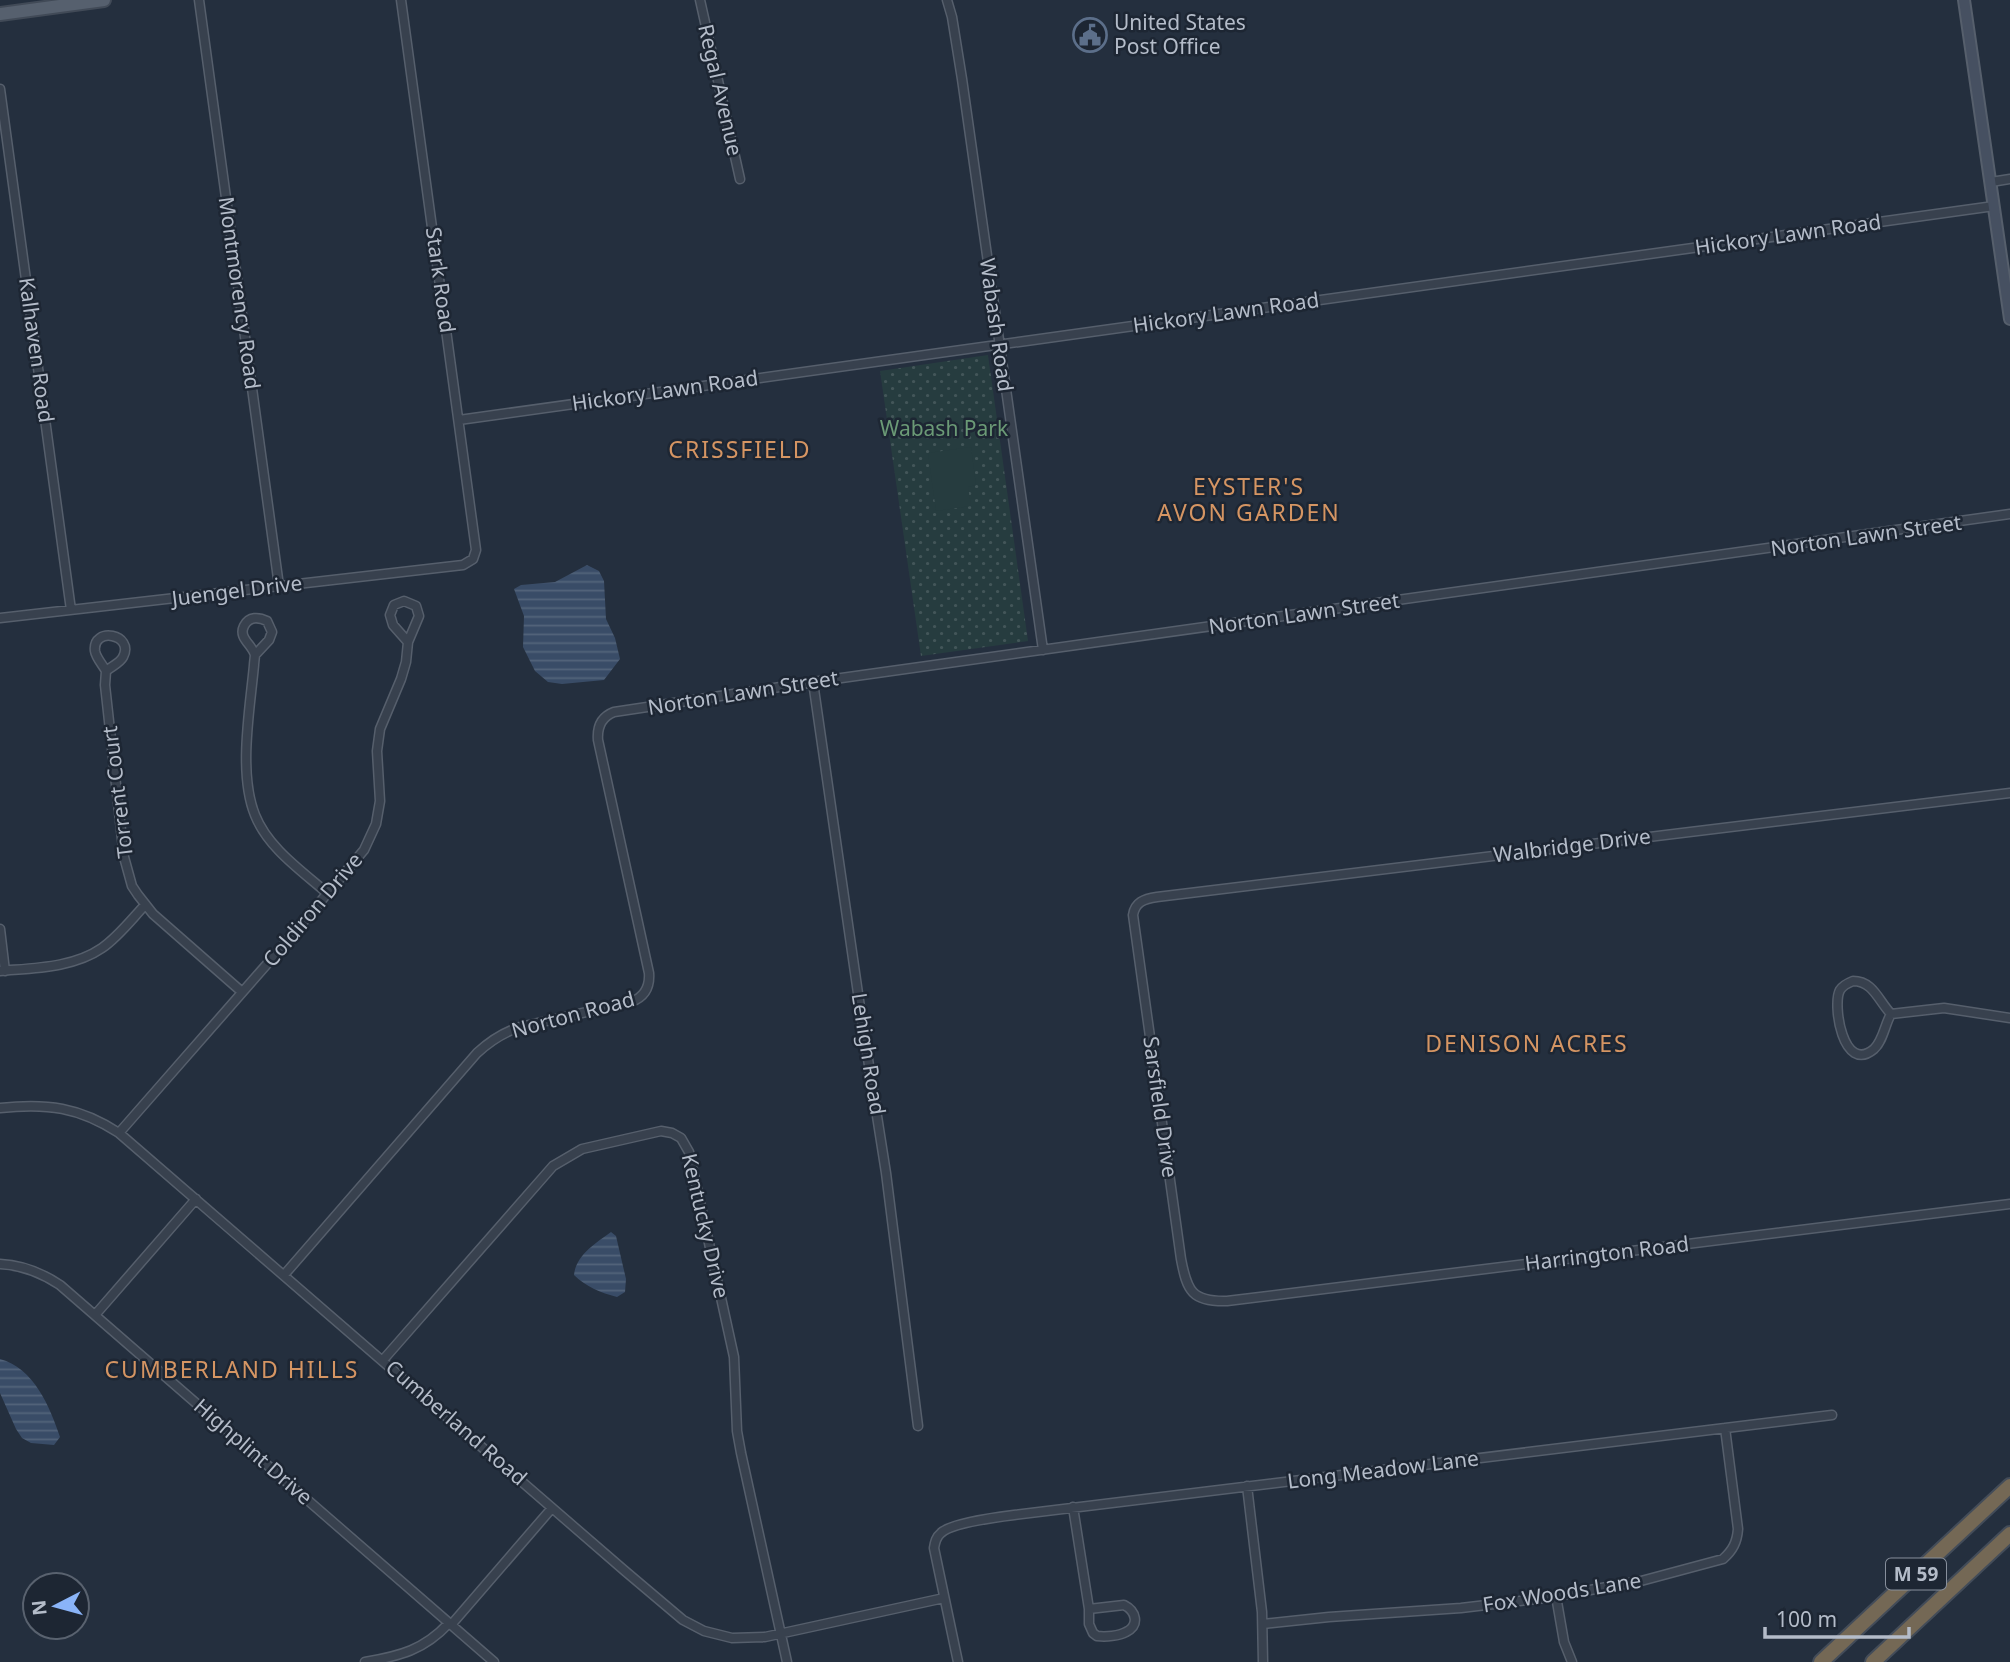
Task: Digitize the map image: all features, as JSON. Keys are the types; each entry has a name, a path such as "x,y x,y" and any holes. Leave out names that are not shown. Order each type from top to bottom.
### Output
{"highway":[{"name":"M 59","path":"1821,1662 2010,1486"},
{"name":"M 59","path":"1873,1662 2010,1534"}],"main road":[{"path":"0,14 104,0"},
{"path":"1964,0 2010,319"}],"street":[{"name":"Montmorency Road","path":"199,0 279,586"},
{"name":"Stark Road","path":"401,0 476,550 473,559"},
{"name":"Regal Avenue","path":"701,0 740,179"},
{"name":"Wabash Road","path":"947,0 956,43 1043,650"},
{"name":"Kalhaven Road","path":"0,89 71,610"},
{"path":"1990,182 2010,179"},
{"name":"Hickory Lawn Road","path":"459,420 1994,206"},
{"name":"Norton Lawn Street","path":"601,720 614,712 813,682 2010,514"},
{"name":"Juengel Drive","path":"0,618 463,565 473,559"},
{"name":"Coldiron Drive","path":"119,1133 364,850 376,824 380,801 377,751 380,729 403,672 408,642 419,615 416,606 404,601 394,605 390,615 393,625 408,642"},
{"path":"255,655 243,637 243,628 249,620 258,618 267,621 272,632 269,640 255,655 247,770 255,815 264,831 286,857 327,893"},
{"name":"Torrent Court","path":"106,671 120,661 125,652 123,642 112,635 99,639 95,648 106,671 107,706 124,857 132,886 145,905 171,931 242,992"},
{"name":"Lehigh Road","path":"813,682 886,1169 918,1426"},
{"name":"Norton Road","path":"284,1275 482,1048 513,1029 632,1002 639,999 649,986 649,973 598,740 597,731 601,720"},
{"name":"Walbridge Drive","path":"1135,906 1143,900 1157,897 2010,793"},
{"path":"0,929 2,971 64,964 94,953 114,938 145,905"},
{"name":"Sarsfield Drive","path":"1135,906 1133,922 1181,1259 1190,1290 1203,1300"},
{"path":"1865,982 1891,1014 1877,1046 1867,1053 1855,1053 1843,1041 1837,999 1839,992 1847,983 1865,982"},
{"path":"1891,1014 1944,1008 2010,1018"},
{"name":"Cumberland Road","path":"0,1108 26,1105 62,1108 93,1118 119,1133 661,1603 694,1627 717,1635 747,1639 944,1598"},
{"name":"Kentucky Drive","path":"383,1360 553,1166 582,1149 655,1132 672,1133 681,1138 689,1152 734,1357 737,1431 787,1662"},
{"path":"95,1315 196,1199"},
{"name":"Harrington Road","path":"1203,1300 1240,1299 2010,1204"},
{"name":"Highplint Drive","path":"0,1264 12,1264 41,1273 60,1285 494,1662"},
{"name":"Long Meadow Lane","path":"944,1598 934,1548 938,1535 947,1528 992,1518 1832,1415"},
{"name":"Fox Woods Lane","path":"1263,1624 1472,1607 1556,1596 1641,1581 1714,1563 1731,1552 1736,1543 1738,1529 1726,1428"},
{"path":"1247,1486 1263,1624 1263,1662"},
{"path":"1073,1507 1090,1629 1097,1636 1124,1633 1134,1625 1134,1613 1124,1605 1089,1609"},
{"path":"365,1662 410,1651 432,1640 450,1624 552,1508"},
{"path":"1556,1596 1564,1642 1572,1662"},
{"path":"944,1598 958,1662"}],"green space":[{"name":"Wabash Park","path":"988,355 1028,641 921,656 880,371"},
{"path":"971,447 976,485 968,487 971,506 936,511 928,453"}],"water":[{"path":"587,565 599,571 604,581 606,619 615,638 620,659 604,680 562,684 548,682 535,671 523,647 524,616 514,589 521,585 555,582"},
{"path":"611,1232 616,1236 626,1279 625,1292 617,1297 594,1289 574,1275 583,1256"},
{"path":"0,1359 22,1371 39,1390 60,1437 54,1445 31,1443 22,1438 16,1429 0,1393"}],"place":[{"name":"United States Post Office","path":"1090,35"}],"district":[{"name":"CRISSFIELD","path":"740,450"},
{"name":"EYSTER'S AVON GARDEN","path":"1249,500"},
{"name":"DENISON ACRES","path":"1527,1044"},
{"name":"CUMBERLAND HILLS","path":"232,1370"}]}
